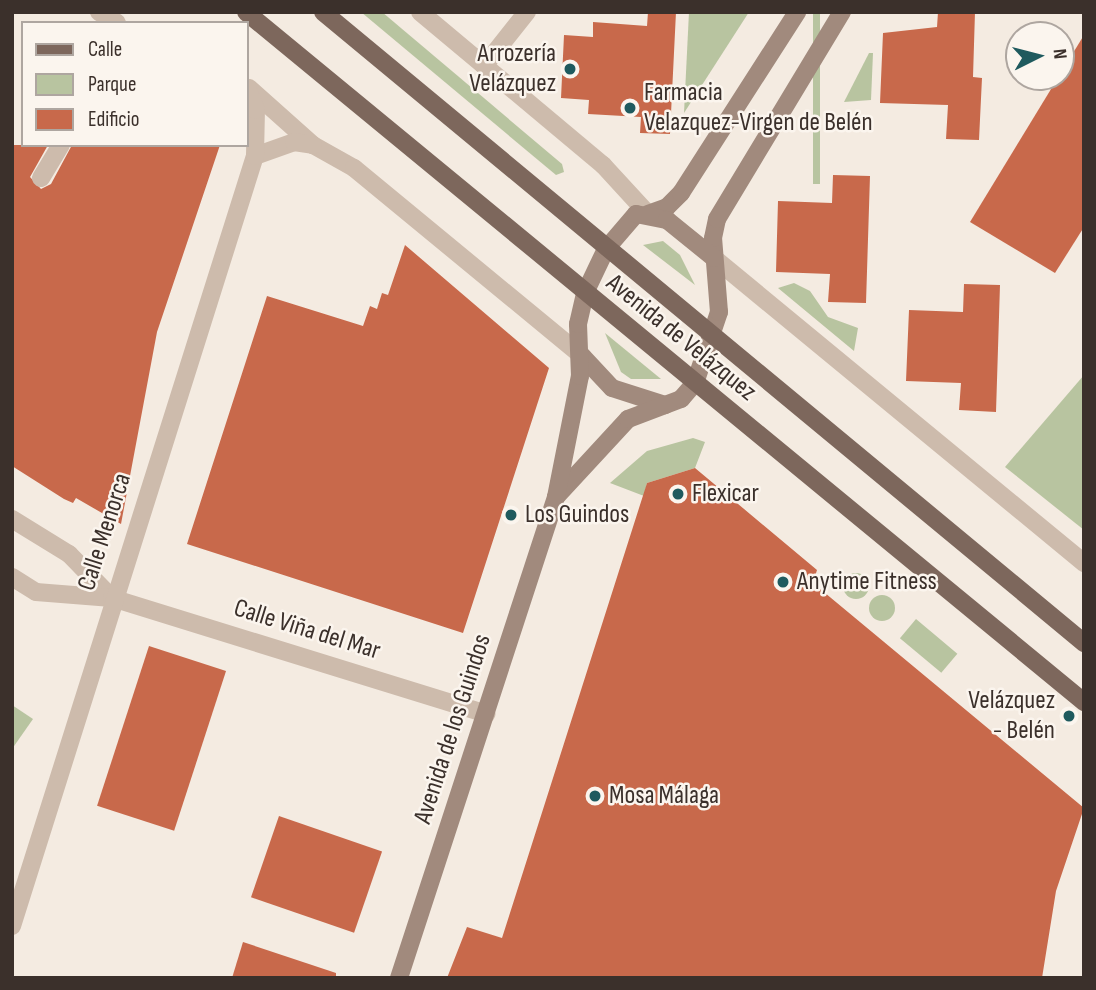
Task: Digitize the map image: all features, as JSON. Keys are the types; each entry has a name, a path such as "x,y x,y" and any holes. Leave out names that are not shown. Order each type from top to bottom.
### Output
{"main road":[{"name":"Avenida de Velázquez","path":"246,12 1084,702"},
{"name":"Avenida de Velázquez","path":"323,12 606,250 712,334 1084,643"},
{"name":"Avenida de los Guindos","path":"399,978 556,497 582,356 578,324 584,293 606,250 626,221 667,208 681,193 797,12"},
{"path":"695,383 712,334 720,290 714,258 717,219 734,186 842,12"},
{"path":"649,214 667,220 714,258"},
{"path":"582,356 612,388 665,405"},
{"name":"Avenida de los Guindos","path":"556,497 628,419 681,399 695,383"}],"street":[{"path":"420,12 603,164 649,214"},
{"path":"484,65 527,12"},
{"path":"248,88 313,145 354,168 582,356"},
{"name":"Calle Menorca","path":"12,926 112,598 254,156 256,110 248,90"},
{"path":"254,156 294,142 313,145"},
{"path":"41,178 60,147"},
{"path":"714,258 1084,563"},
{"name":"Calle Viña del Mar","path":"12,519 69,554 112,598"},
{"name":"Calle Viña del Mar","path":"12,577 36,592 112,598 486,714"}],"green space":[{"path":"361,12 382,12 562,164 564,172 556,175"},
{"path":"689,12 749,12 684,113"},
{"path":"813,12 820,12 820,184 813,184"},
{"path":"869,53 873,53 871,100 844,102"},
{"path":"663,241 680,255 695,285 643,245"},
{"path":"794,283 810,291 828,317 858,328 854,351 778,288"},
{"path":"605,333 661,379 631,379 621,372"},
{"path":"1084,375 1084,530 1005,467"},
{"path":"693,438 705,442 695,468 647,483 644,496 610,483 647,451"},
{"path":"856,573 865,577 869,586 865,595 856,599 847,595 843,586 847,577"},
{"path":"882,595 891,599 895,608 891,617 882,621 873,617 869,608 873,599"},
{"path":"916,619 957,654 941,673 900,638"},
{"path":"12,705 33,719 12,749"}],"building":[{"path":"648,12 676,12 670,134 640,133 641,117 588,114 589,100 561,98 564,35 593,37 593,22 647,26"},
{"path":"938,12 975,12 973,77 982,78 979,140 946,139 948,105 880,103 883,33 937,27"},
{"path":"1084,35 1084,227 1055,273 970,222 1050,91 1075,91 1075,50"},
{"path":"12,145 47,147 30,177 41,189 51,184 71,147 219,147 157,332 121,524 76,498 73,503 64,499 12,466"},
{"path":"833,175 870,176 866,303 828,302 830,274 776,272 778,201 832,203"},
{"path":"405,245 549,368 463,633 187,544 267,296 363,326 370,306 377,309 382,293 388,295"},
{"path":"964,284 1000,285 996,412 959,410 961,383 906,381 909,310 963,312"},
{"path":"695,468 817,570 813,583 1084,808 1056,891 1042,978 447,978 467,927 502,938 647,483"},
{"path":"149,646 226,671 174,831 97,806"},
{"path":"279,816 382,851 354,933 251,897"},
{"path":"243,942 336,973 336,978 232,978"}],"place":[{"name":"Arrozería Velázquez","path":"570,69"},
{"name":"Farmacia Velazquez-Virgen de Belén","path":"630,108"},
{"name":"Flexicar","path":"678,494"},
{"name":"Los Guindos","path":"511,515"},
{"name":"Anytime Fitness","path":"783,582"},
{"name":"Velázquez - Belén","path":"1069,716"},
{"name":"Mosa Málaga","path":"595,796"}]}
